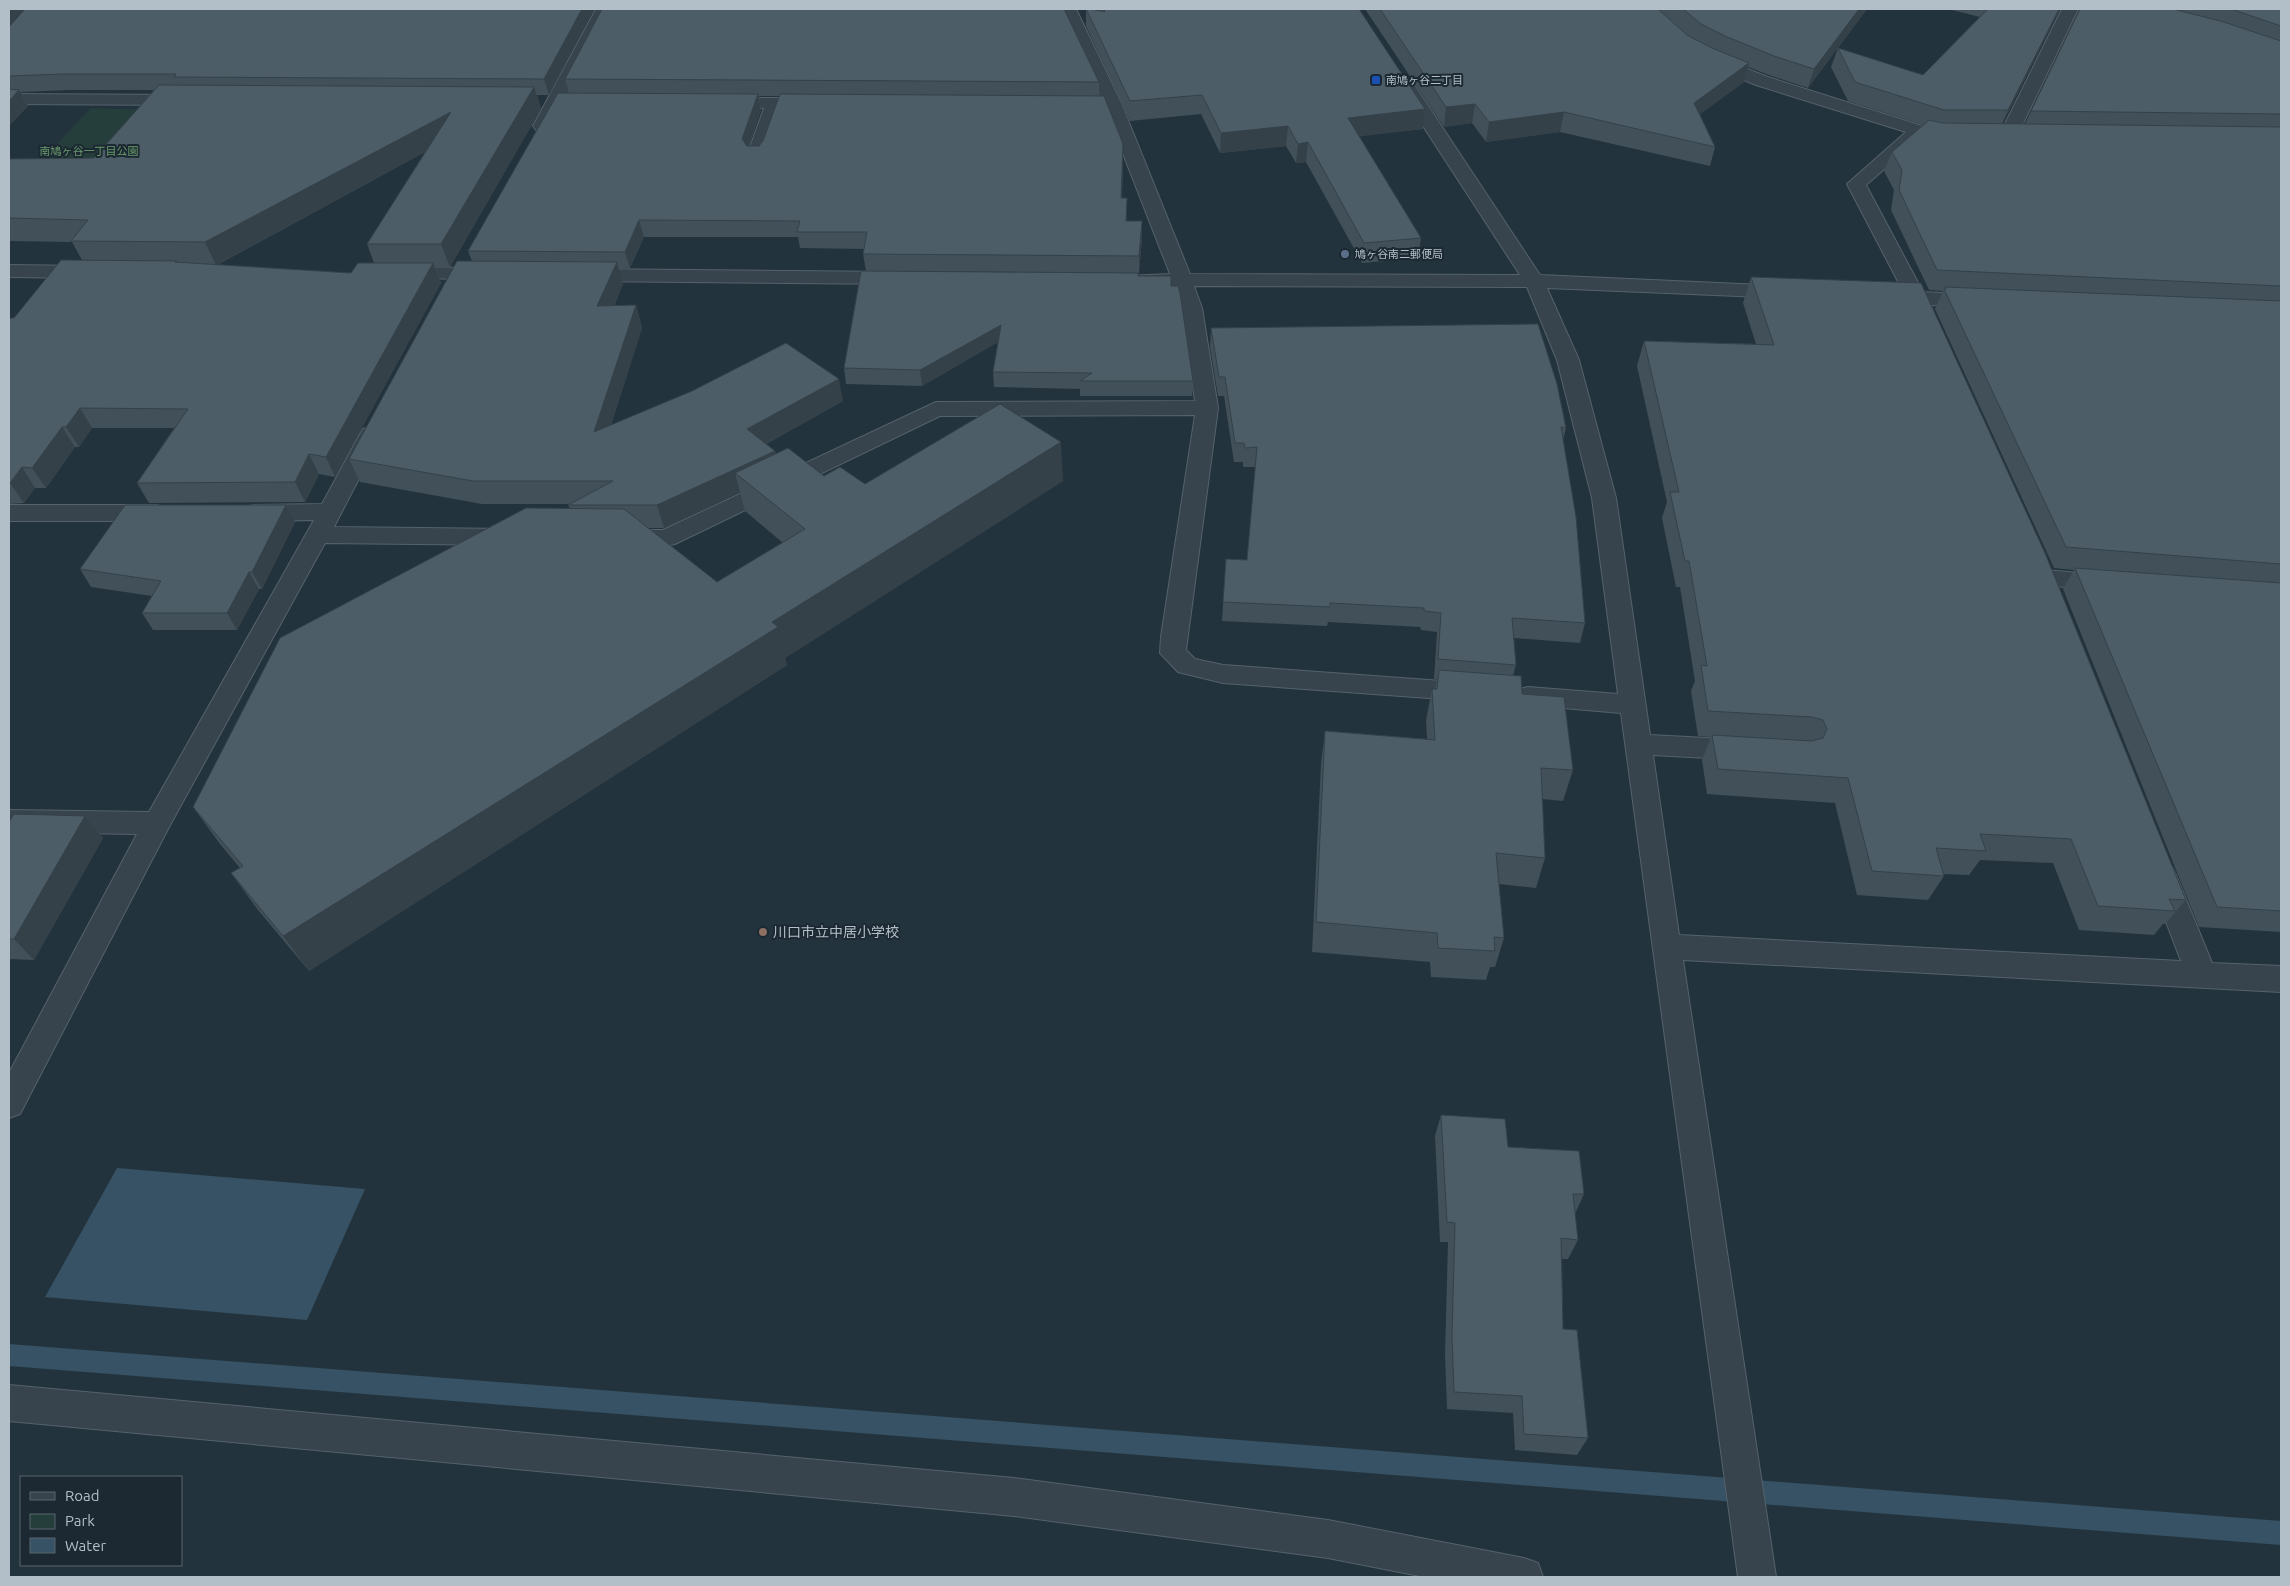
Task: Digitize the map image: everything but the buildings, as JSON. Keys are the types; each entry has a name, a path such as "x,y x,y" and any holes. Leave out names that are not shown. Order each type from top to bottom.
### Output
{"street":[{"path":"531,144 604,9"},
{"path":"1068,9 1102,105 1182,281 1192,308 1207,408 1173,653 1187,666 1223,674 1634,705"},
{"path":"2008,136 2070,9"},
{"path":"1697,52 1762,82 1917,132 1935,136 1953,136"},
{"path":"1393,66 1534,281 1568,360 1604,498 1666,947 1757,1577"},
{"path":"9,99 197,100"},
{"path":"708,102 835,103"},
{"path":"756,156 776,103"},
{"path":"1917,132 1856,184 1918,298 1934,334"},
{"path":"1989,136 2027,136"},
{"path":"443,300 472,248"},
{"path":"9,271 107,272"},
{"path":"382,273 507,274"},
{"path":"566,275 914,278"},
{"path":"1113,280 1534,281 1800,293"},
{"path":"1869,296 1996,302"},
{"path":"609,538 667,538 936,409 1207,408"},
{"path":"9,1104 20,1060 157,823 318,535 384,410"},
{"path":"233,513 329,512"},
{"path":"9,513 174,513"},
{"path":"318,535 531,537"},
{"path":"2055,606 2040,569 2123,584"},
{"path":"1638,744 1772,752"},
{"path":"9,821 157,823"},
{"path":"2153,853 2201,974"},
{"path":"1666,947 2281,979"},
{"path":"9,1403 1014,1497 1328,1539 1524,1577"}],"green space":[{"name":"南鳩ヶ谷一丁目公園","path":"91,108 151,110 125,150 22,181"}],"water":[{"path":"117,1168 365,1189 307,1320 45,1297"}],"waterway":[{"path":"9,1355 2281,1533"}],"place":[{"name":"南鳩ヶ谷二丁目","path":"1376,80"},
{"name":"鳩ヶ谷南二郵便局","path":"1345,254"},
{"name":"川口市立中居小学校","path":"763,932"}]}
